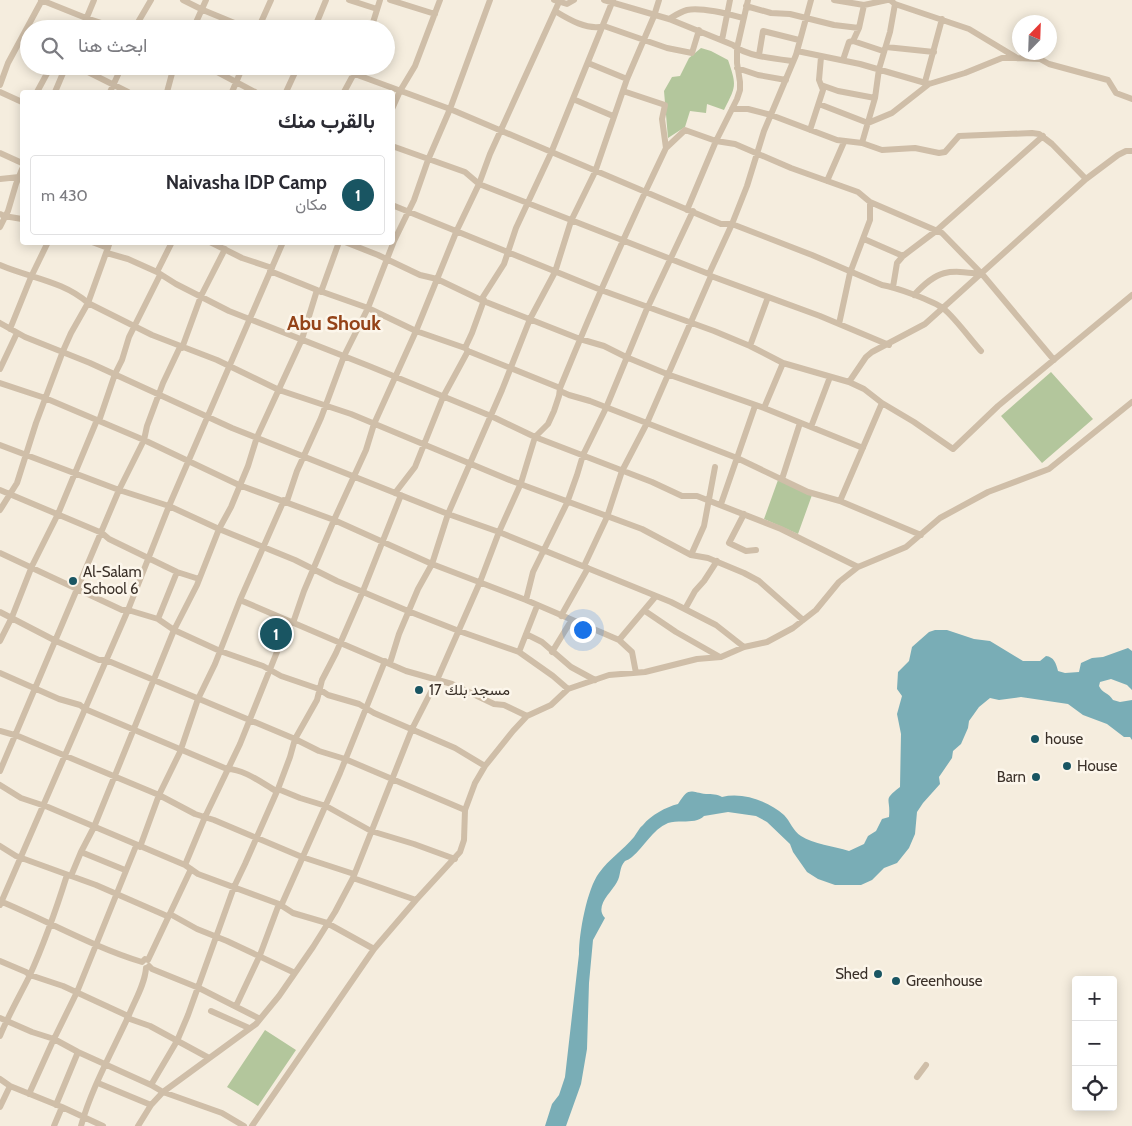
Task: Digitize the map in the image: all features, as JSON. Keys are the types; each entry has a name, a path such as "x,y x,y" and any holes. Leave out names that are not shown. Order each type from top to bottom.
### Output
{"street":[{"path":"31,20 42,0 92,20"},
{"path":"86,18 94,0"},
{"path":"139,20 150,0"},
{"path":"183,0 228,20"},
{"path":"198,20 206,0"},
{"path":"262,20 271,0"},
{"path":"318,20 326,0"},
{"path":"349,0 377,9"},
{"path":"374,20 380,0"},
{"path":"390,0 435,14"},
{"path":"395,102 415,66 440,0"},
{"path":"395,242 450,109 490,0"},
{"path":"80,1126 145,978 146,964 188,867 205,817 250,720 508,112 555,11 556,1 567,4 574,0"},
{"path":"604,0 613,1 699,30 733,44 737,48 770,58 793,61"},
{"path":"236,1006 260,955 294,873 302,860 326,806 408,611 432,564 448,514 491,416 530,319 555,272 572,221 595,172 613,116 659,0"},
{"path":"722,40 730,0"},
{"path":"561,616 586,567 607,517 622,471 647,423 732,224 747,186 770,115 797,51 812,0"},
{"path":"836,0 864,5 891,1 969,30 1012,55"},
{"path":"151,1084 177,1041 199,988 234,887 277,790 295,739 317,700 318,689 341,642 383,542 398,494 415,467 443,397 466,350 482,300 501,271 527,203 551,153 613,1"},
{"path":"862,143 875,98 879,70 885,49 891,1"},
{"path":"526,600 533,572 567,503 578,475 583,455 606,408 648,307 671,260 716,141 740,90 737,48 747,3 771,14 790,14 834,25 858,28"},
{"path":"853,41 864,5"},
{"path":"668,19 687,10 726,14 743,18"},
{"path":"555,11 582,25 599,28 604,26 667,48 692,53 699,30"},
{"path":"927,83 942,19"},
{"path":"759,55 763,31 800,40"},
{"path":"0,85 8,63 20,41"},
{"path":"843,60 848,43 853,41 885,49 934,52"},
{"path":"797,51 843,60 927,83"},
{"path":"810,130 823,90 819,80 821,57"},
{"path":"819,104 868,123 892,113 927,83 964,73 1002,58 1012,58"},
{"path":"1042,60 1049,64 1108,80 1116,93 1132,99"},
{"path":"588,63 627,79"},
{"path":"738,68 758,75 786,80"},
{"path":"39,90 46,75"},
{"path":"55,90 62,75"},
{"path":"90,75 111,89 118,75"},
{"path":"168,90 172,75"},
{"path":"223,75 251,90"},
{"path":"233,90 239,75"},
{"path":"287,90 294,75"},
{"path":"345,90 354,75 450,109 595,172 722,224 732,224 812,255 850,273 914,295 944,309 981,351"},
{"path":"821,85 838,91 875,98"},
{"path":"623,91 665,105 662,118 666,148"},
{"path":"0,92 20,101"},
{"path":"573,99 613,116"},
{"path":"732,109 748,109 770,115 844,142 862,143 882,150 915,148 939,153 945,152 956,138 962,135 1032,133 1043,136 1086,179"},
{"path":"138,1126 151,1105 163,1092 260,1019 295,973 328,922 354,876 412,730 437,680 480,582 520,483 535,437 548,424 580,339 622,240 666,148 684,130 716,141 735,144 858,192 870,202 942,234 982,274 1054,360"},
{"path":"893,287 897,262 936,231 1043,136"},
{"path":"827,180 844,142"},
{"path":"395,147 465,172 479,184 889,344"},
{"path":"849,382 866,357 876,349 925,324 944,309 1086,179 1118,155 1126,151 1132,151"},
{"path":"0,153 20,162"},
{"path":"0,179 19,177 8,211 2,215 0,227"},
{"path":"839,324 850,273 870,220 870,202"},
{"path":"395,206 457,230 555,272 750,346 783,363 849,382 864,389 882,404 914,422 953,449 998,406 1132,295"},
{"path":"2,215 20,219"},
{"path":"864,239 903,256"},
{"path":"10,329 30,277 46,245"},
{"path":"0,641 12,617 32,566 58,514 98,421 129,337 171,245"},
{"path":"260,1019 199,988 152,969 146,964 96,945 52,924 0,903 128,610 169,506 282,245"},
{"path":"0,1036 3,1019 30,975 52,924 69,875 94,827 174,630 200,578 219,529 231,507 257,437 302,340 319,291 339,245"},
{"path":"352,245 420,275 437,279 482,300 580,339 604,346 667,374 764,408 863,448"},
{"path":"29,1094 76,992 125,870 143,836 159,795 181,748 198,700 220,652 240,600 286,501 344,356 368,308 394,245"},
{"path":"0,771 119,490 144,440 159,394 181,348 201,296 224,247 242,258 319,291 368,308 416,331 606,408 737,458 808,492 840,501 921,535"},
{"path":"0,510 17,483 45,398 63,351 88,303 108,248 250,319 491,416 535,437 682,496 696,496 720,504 781,529 858,568"},
{"path":"0,265 30,277 56,284 80,296 88,303 181,348 210,358 280,390 326,405 567,503 642,529 691,555 717,562 759,581 803,620"},
{"path":"914,295 926,282 938,274 954,271 982,274"},
{"path":"750,346 768,297"},
{"path":"0,323 17,333 115,374 208,418 448,514 499,532 544,552 656,596 716,625 744,647"},
{"path":"0,369 17,333"},
{"path":"764,408 783,363"},
{"path":"811,427 830,377"},
{"path":"0,383 45,398 144,440 239,484 334,520 432,564 526,600 571,621 619,640 632,652 636,673"},
{"path":"252,1126 374,949 463,848 465,810 475,783 513,731 527,716 551,705 568,689 609,675 636,673 697,659 721,657 744,647 768,642 793,628 816,610 839,582 858,568 906,547 940,518 988,492 1049,469 1132,402"},
{"path":"840,501 882,404"},
{"path":"720,504 755,406"},
{"path":"782,479 800,423"},
{"path":"0,445 119,490 169,506 408,611 519,652 568,689"},
{"path":"691,555 704,526 715,466"},
{"path":"0,490 102,533 109,539 177,572 200,578"},
{"path":"744,514 729,543 746,551 756,550"},
{"path":"0,553 32,566 122,610 158,619 174,630 220,652 263,666 328,695 359,704 374,713 455,748 486,766"},
{"path":"685,609 695,591 717,562"},
{"path":"158,619 177,572"},
{"path":"619,640 656,596"},
{"path":"240,600 406,670 452,684 494,704 507,706 527,716"},
{"path":"519,652 537,606"},
{"path":"645,611 676,632 721,657"},
{"path":"0,612 56,641 99,660 106,660 295,739 319,751 345,759 465,810"},
{"path":"552,652 571,621"},
{"path":"526,634 542,642 571,667 595,680"},
{"path":"0,673 59,699 80,705 85,709 227,769 243,773 277,790 326,806 371,831 455,859"},
{"path":"0,731 159,795 195,814 416,900"},
{"path":"0,785 21,798 188,867 198,874 280,905 293,913 328,922 374,949"},
{"path":"0,846 20,856 116,893 217,936 295,973"},
{"path":"81,852 125,870"},
{"path":"0,961 30,975 63,986 150,1026 209,1058"},
{"path":"211,1011 249,1028"},
{"path":"3,1019 32,1032 54,1039 78,1052 151,1084 163,1092 222,1113 244,1126"},
{"path":"54,1126 78,1052"},
{"path":"917,1077 926,1065"},
{"path":"0,1079 10,1086 103,1126"},
{"path":"98,1083 151,1105"},
{"path":"0,1107 10,1086"}],"green space":[{"path":"701,48 728,60 734,81 731,96 724,110 707,104 706,113 690,111 685,127 668,138 664,91 672,77 680,76 689,58"},
{"path":"1051,372 1093,419 1042,463 1001,416"},
{"path":"778,480 812,495 798,534 764,519"},
{"path":"265,1030 296,1050 258,1106 227,1087"}],"water":[{"path":"947,630 974,639 990,641 1023,661 1040,661 1046,656 1054,661 1058,671 1065,673 1079,672 1081,663 1128,648 1132,651 1132,690 1127,685 1111,679 1100,682 1099,686 1113,700 1120,702 1132,700 1132,740 1130,737 1124,737 1107,724 1083,715 1068,704 1021,697 999,700 990,698 979,707 969,721 961,744 953,751 952,758 939,777 940,784 917,812 915,834 909,848 897,863 884,868 872,880 861,885 835,885 818,879 807,872 793,852 790,844 767,822 756,816 728,812 704,816 701,819 692,821 672,822 662,826 636,853 623,863 618,880 602,904 601,909 605,918 593,940 589,983 587,1049 581,1084 566,1126 545,1126 552,1104 559,1095 565,1077 582,923 587,900 599,873 630,842 650,818 664,809 678,804 687,792 690,791 722,797 747,797 763,802 784,815 798,834 818,843 849,851 864,844 868,836 876,831 882,819 889,817 889,797 900,787 901,734 897,714 902,696 897,689 898,672 909,661 912,647 929,632"}],"place":[{"name":"Al-Salam School 6","path":"73,581"},
{"name":"Naivasha IDP Camp","path":"276,634"},
{"name":"مسجد بلك 17","path":"419,690"},
{"name":"house","path":"1035,739"},
{"name":"House","path":"1067,766"},
{"name":"Barn","path":"1036,777"},
{"name":"Shed","path":"878,974"},
{"name":"Greenhouse","path":"896,981"}],"district":[{"name":"Abu Shouk","path":"334,323"}]}
